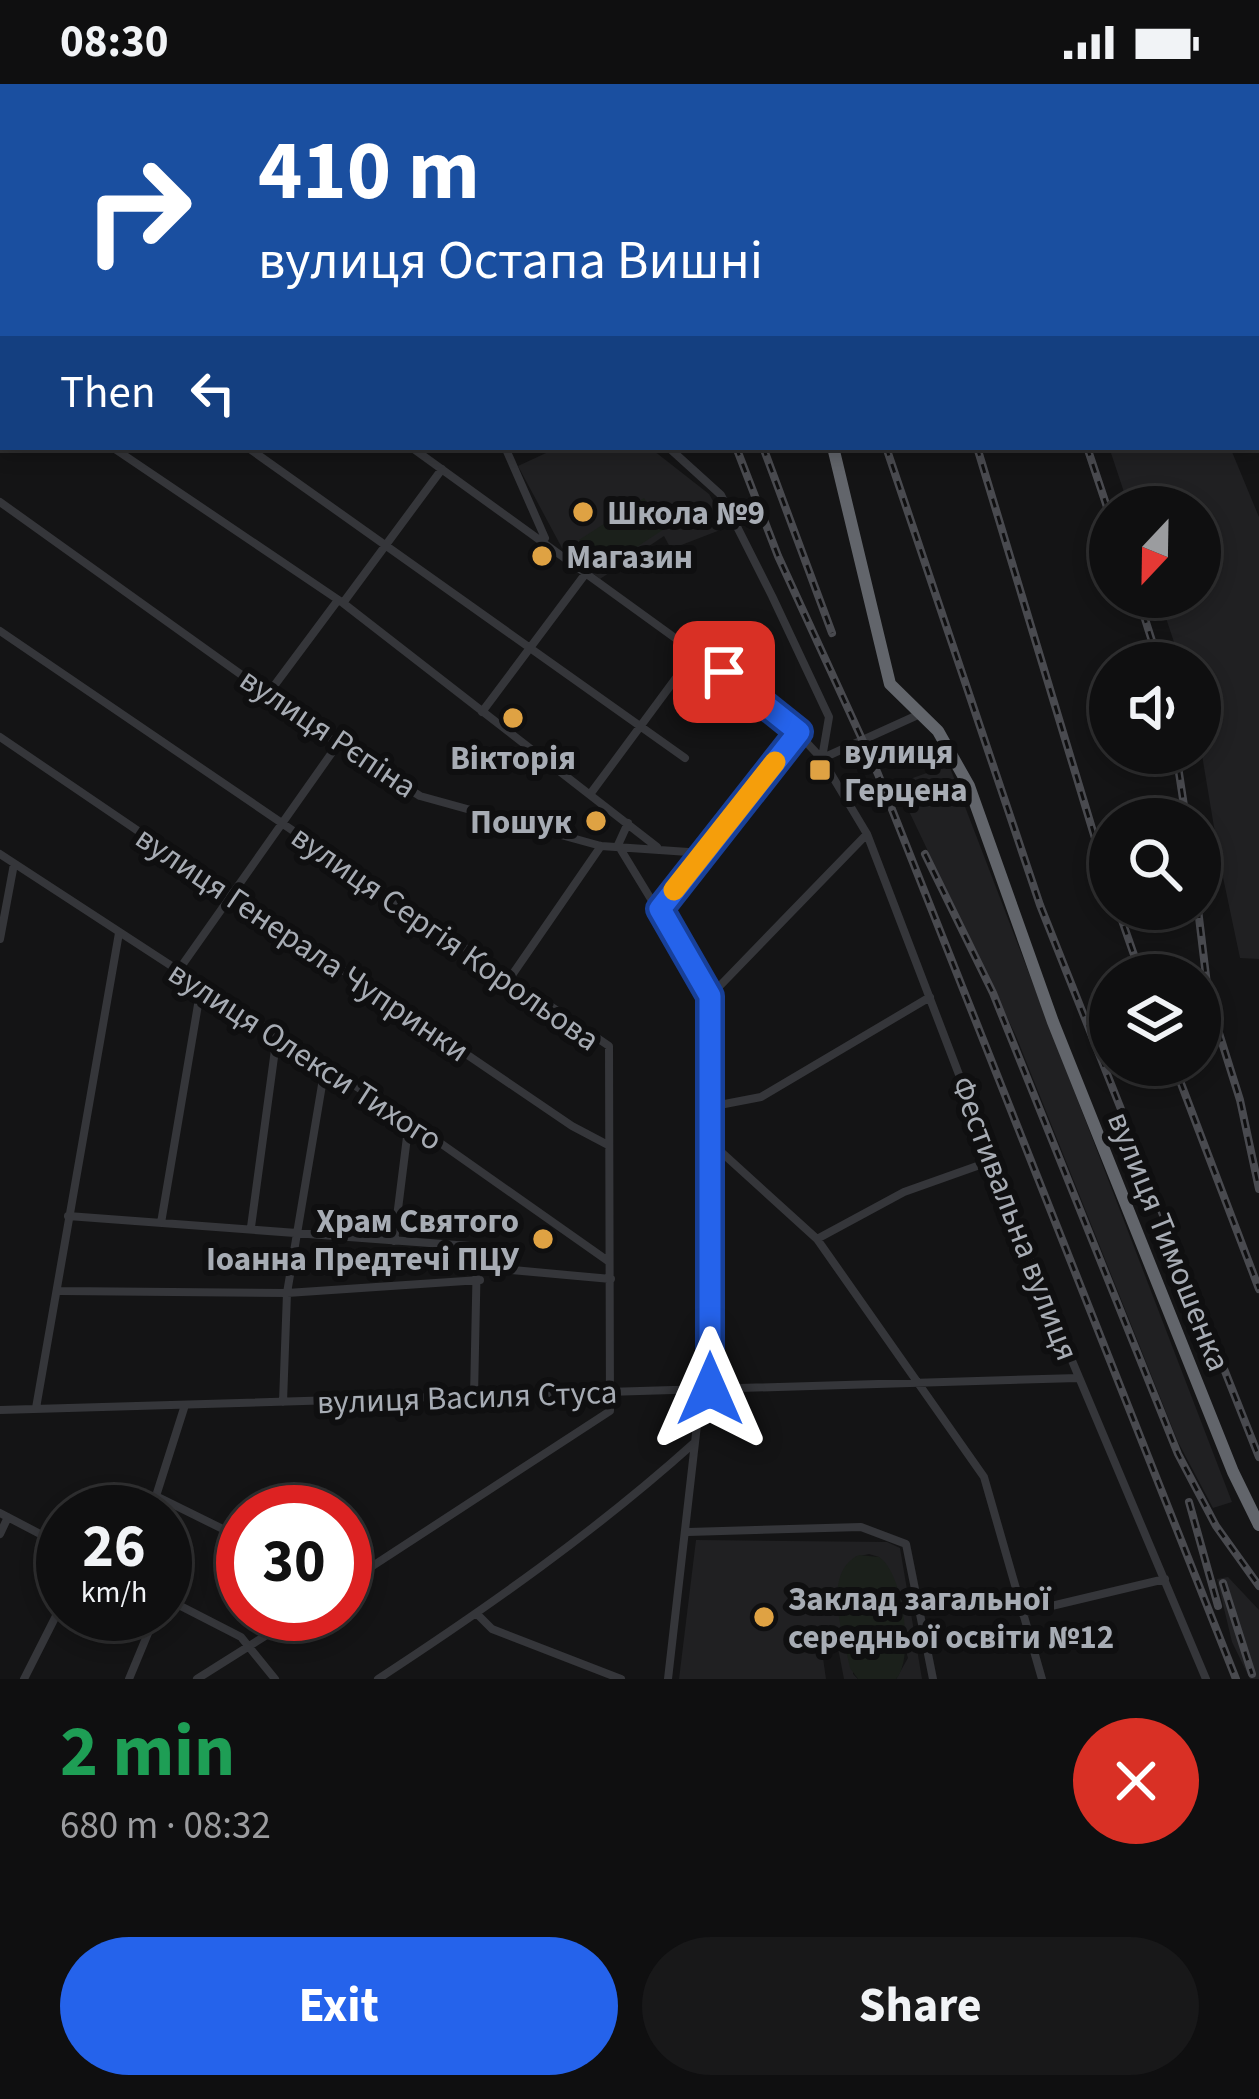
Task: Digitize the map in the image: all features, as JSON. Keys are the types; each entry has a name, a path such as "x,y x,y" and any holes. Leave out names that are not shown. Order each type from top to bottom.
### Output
{"highway":[{"name":"вулиця Тимошенка","path":"833,450 884,666 898,694 947,745 969,786 1053,1022 1233,1472 1259,1525"}],"street":[{"path":"116,450 340,601 658,848"},
{"path":"251,450 685,758"},
{"name":"Фестивальна вулиця","path":"415,450 696,651 799,732 822,759 867,834 1078,1378 1206,1679"},
{"path":"506,450 537,527 558,552"},
{"path":"671,450 721,495 772,596 829,717 822,759"},
{"path":"268,694 442,469"},
{"name":"вулиця Рєпіна","path":"0,502 338,744 420,796 601,846 703,853"},
{"path":"482,712 586,573"},
{"name":"вулиця Сергія Корольова","path":"0,631 609,1046 610,1392"},
{"path":"591,793 696,651"},
{"path":"822,759 920,714"},
{"path":"660,909 799,732"},
{"name":"вулиця Генерала Чупринки","path":"0,737 608,1144"},
{"path":"178,971 338,744"},
{"path":"628,823 618,845 710,996 705,1390 694,1443 688,1532 668,1679"},
{"path":"710,996 867,834"},
{"path":"509,979 601,846"},
{"name":"вулиця Олекси Тихого","path":"0,854 410,1121 609,1262"},
{"path":"0,939 14,863"},
{"path":"36,1408 61,1291 68,1216 119,933"},
{"path":"161,1222 201,986"},
{"path":"710,1107 761,1097 930,997"},
{"path":"251,1227 278,1035"},
{"path":"283,1402 287,1293 325,1067"},
{"path":"394,1241 410,1121"},
{"path":"709,1140 817,1239 984,1477 1042,1679"},
{"path":"817,1239 904,1192 994,1160"},
{"path":"68,1216 470,1246 477,1252 480,1280 474,1397"},
{"path":"479,1267 611,1279"},
{"path":"61,1291 287,1293 480,1280"},
{"name":"вулиця Василя Стуса","path":"0,1410 1078,1378"},
{"path":"372,1566 610,1411 610,1392"},
{"path":"160,1485 185,1406"},
{"path":"377,1679 477,1614 631,1499 694,1443"},
{"path":"0,1534 4,1515 36,1532"},
{"path":"688,1532 862,1527 906,1544 933,1679"},
{"path":"1022,1613 1165,1579"},
{"path":"192,1613 252,1647 274,1679"},
{"path":"477,1614 492,1628 621,1679"},
{"path":"24,1679 43,1641"},
{"path":"129,1679 145,1641"},
{"path":"197,1679 261,1641"}],"shaded area":[{"name":"Школа №9","path":"553,450 653,450 709,494 728,527 671,549 664,536 600,579 562,548 518,466"},
{"path":"1110,450 1231,450 1259,517 1259,959 1240,958 1221,868 1221,798 1209,798 1205,774 1221,774 1221,642 1174,642 1166,618 1221,618 1221,486 1122,486"},
{"path":"644,498 664,529 599,572 579,540"},
{"path":"949,765 1232,1502 1213,1508 1178,1442 1016,1036 896,784"},
{"name":"Заклад загальної середньої освіти №12","path":"696,1540 887,1542 900,1548 922,1679 896,1679 908,1658 879,1557 869,1554 855,1557 853,1674 858,1679 844,1679 838,1648 822,1651 826,1679 679,1679"},
{"path":"859,1555 879,1557 900,1597 905,1653 896,1679 858,1679 850,1668 838,1590 847,1564"},
{"path":"1228,1577 1259,1610 1259,1679 1250,1679 1232,1642 1217,1579"}],"railway":[{"path":"737,450 778,556 878,774 1236,1679"},
{"path":"764,450 832,633"},
{"path":"887,450 1040,905 1259,1457"},
{"path":"978,450 1089,818"},
{"path":"1088,450 1100,486"},
{"path":"1145,618 1152,642"},
{"path":"1179,774 1183,798"},
{"path":"925,854 993,993 1178,1454 1216,1526 1259,1586"},
{"path":"1125,930 1134,954"},
{"path":"1201,930 1209,1001 1240,1100 1259,1189"},
{"path":"1182,1086 1259,1289"},
{"path":"1189,1502 1218,1606"},
{"path":"1223,1583 1252,1674"}],"slow traffic":[{"path":"674,890 775,762"}],"place":[{"name":"Школа №9","path":"583,512"},
{"name":"Магазин","path":"542,556"},
{"name":"Вікторія","path":"513,718"},
{"name":"вулиця Герцена","path":"820,770"},
{"name":"Пошук","path":"596,821"},
{"name":"Храм Святого Іоанна Предтечі ПЦУ","path":"543,1239"},
{"name":"Заклад загальної середньої освіти №12","path":"764,1617"}],"route":[{"path":"710,1389 710,996 660,909 799,732 724,672"}]}
